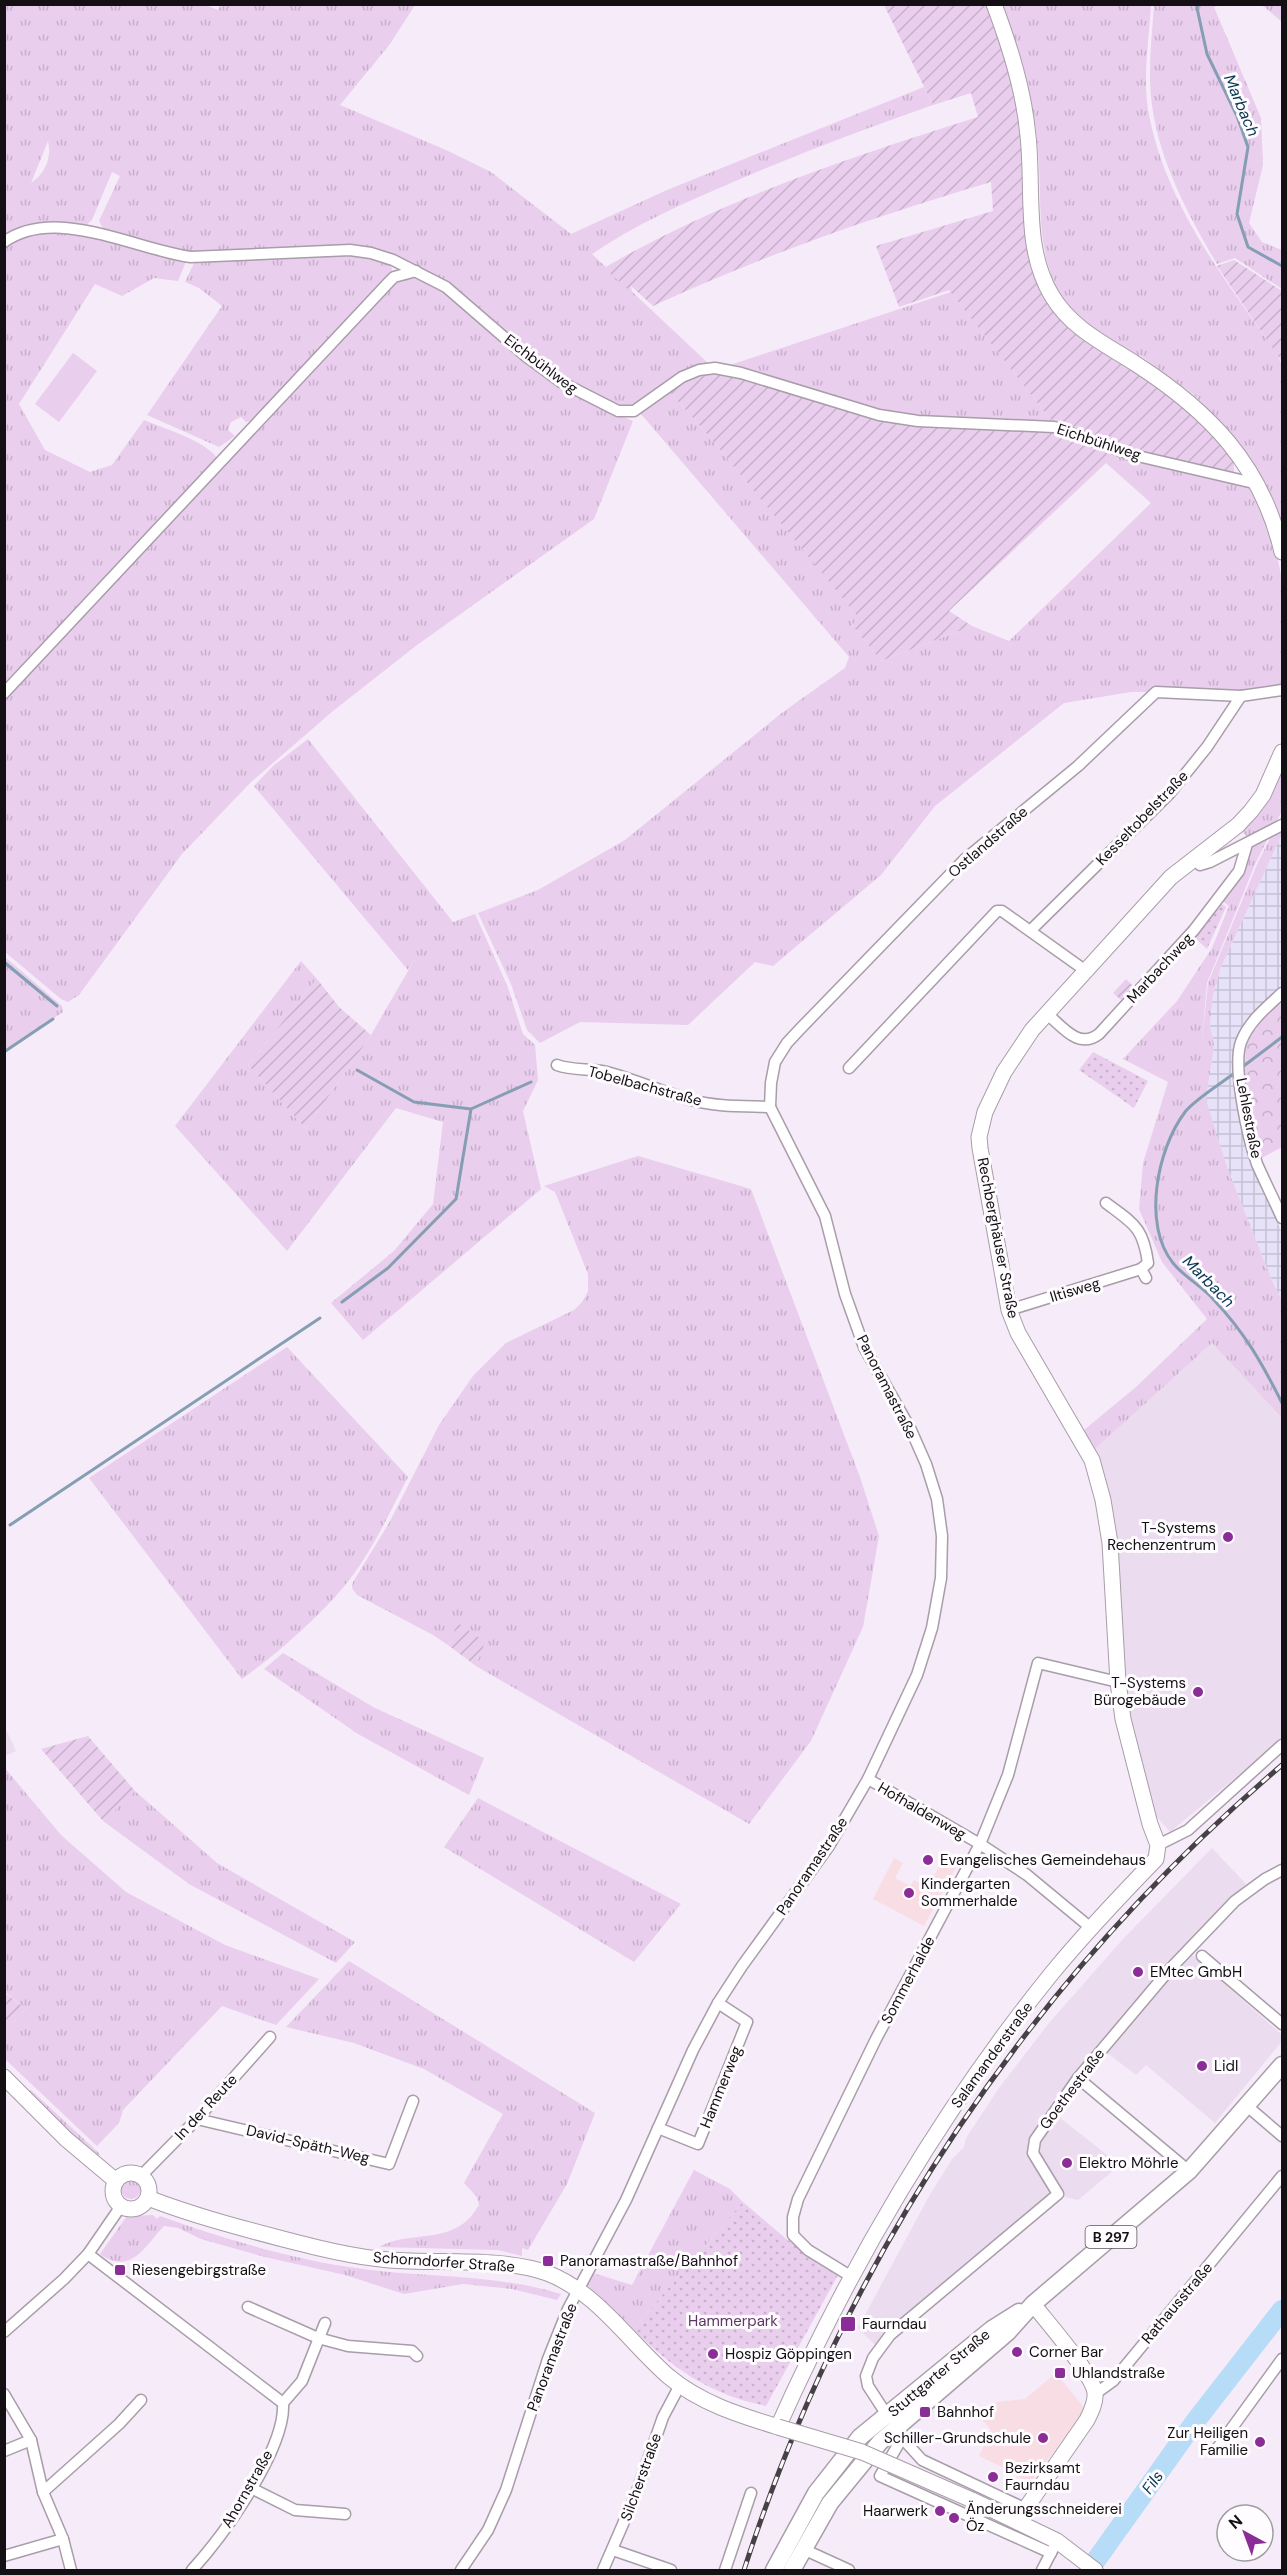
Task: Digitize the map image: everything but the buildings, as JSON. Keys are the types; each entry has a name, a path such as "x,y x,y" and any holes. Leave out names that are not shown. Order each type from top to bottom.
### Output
{"main road":[{"name":"Stuttgarter Straße","path":"792,2571 808,2552 830,2503 880,2442 992,2329 1033,2304 1189,2171 1282,2064"},
{"name":"Stuttgarter Straße","path":"774,2571 816,2493 860,2437 896,2426"}],"street":[{"path":"994,4 1018,81 1028,134 1035,254 1050,293 1078,327 1169,386 1216,427 1248,467 1258,484 1272,516 1282,552"},
{"name":"Eichbühlweg","path":"4,242 22,232 55,227 91,231 170,254 191,257 351,250 371,253 416,271 446,287 527,357 561,382 618,411 634,411 682,377 699,369 715,368 741,373 879,415 918,421 1054,427 1129,454 1258,484"},
{"path":"4,693 389,282 394,277 416,271"},
{"name":"Ostlandstraße","path":"770,1107 775,1062 787,1043 965,859 1078,766 1156,692 1241,696 1282,690"},
{"name":"Kesseltobelstraße","path":"1031,930 1170,793 1207,747 1241,696"},
{"name":"Rechberghäuser Straße","path":"1158,1845 1150,1824 1123,1719 1118,1682 1110,1543 1096,1472 1092,1460 1018,1332 1009,1310 988,1200 979,1137 985,1112 1004,1072 1020,1046 1047,1013 1171,877 1238,825 1251,811 1263,795 1282,752"},
{"path":"1194,858 1200,865 1206,864 1282,825"},
{"name":"Marbachweg","path":"1047,1013 1077,1039 1087,1040 1099,1034 1194,930 1239,871 1247,844"},
{"path":"849,1068 997,911 1002,911 1031,930 1086,971"},
{"name":"Lehlestraße","path":"1282,993 1260,1013 1245,1034 1238,1053 1240,1091 1257,1162 1282,1218"},
{"name":"Tobelbachstraße","path":"557,1065 567,1068 595,1069 692,1100 729,1106 770,1107"},
{"name":"Panoramastraße","path":"461,2571 488,2530 506,2490 548,2359 568,2309 626,2200 693,2050 718,2003 829,1846 868,1779 917,1675 932,1628 941,1578 942,1536 938,1499 911,1430 864,1347 845,1294 825,1216 770,1107"},
{"name":"Iltisweg","path":"1009,1310 1143,1274 1148,1263 1145,1243 1137,1227 1106,1203"},
{"name":"Sommerhalde","path":"852,2277 808,2250 793,2235 793,2217 798,2199 876,2039 980,1844 1008,1775 1038,1663 1118,1682"},
{"path":"1158,1845 1188,1830 1282,1745"},
{"name":"Hofhaldenweg","path":"868,1779 980,1844 1027,1875 1090,1928"},
{"name":"Salamanderstraße","path":"778,2427 852,2277 902,2191 962,2096 1052,1974 1090,1928 1156,1859 1158,1845"},
{"name":"Goethestraße","path":"896,2426 868,2386 866,2376 873,2358 890,2335 1058,2194 1033,2153 1035,2140 1078,2078 1170,1969 1235,1901 1265,1879 1282,1870"},
{"path":"1202,1956 1282,2024"},
{"name":"Hammerweg","path":"658,2128 698,2144 747,2022 718,2003"},
{"name":"In der Reute","path":"141,2176 270,2037"},
{"path":"4,2077 66,2139 116,2181"},
{"path":"1078,2078 1189,2171"},
{"name":"David-Späth-Weg","path":"197,2118 389,2164 413,2101"},
{"path":"1247,2106 1282,2136"},
{"path":"130,2173 141,2176 148,2186 148,2198 135,2209 121,2206 113,2193 116,2181 130,2173"},
{"name":"Rathausstraße","path":"1095,2394 1113,2382 1282,2176"},
{"name":"Schorndorfer Straße","path":"148,2198 201,2218 331,2251 388,2260 517,2266 548,2274 580,2290 637,2347 676,2391 698,2397 737,2414 862,2452 972,2500 1021,2515 1054,2547 1076,2556 1095,2571"},
{"path":"4,2332 64,2279 88,2254 121,2206"},
{"path":"88,2254 283,2403 302,2381 325,2322"},
{"path":"896,2426 922,2460 967,2481 1021,2515 1087,2420 1093,2409 1095,2394 1092,2384 1080,2366 1033,2304"},
{"path":"248,2307 318,2338 348,2346 412,2351 417,2356"},
{"path":"1216,2450 1282,2359"},
{"name":"Silcherstraße","path":"603,2571 666,2410 676,2391"},
{"path":"4,2394 31,2440 43,2492 63,2539 71,2571"},
{"path":"43,2492 119,2424 141,2400"},
{"name":"Ahornstraße","path":"192,2571 212,2547 267,2459 284,2414 283,2403"},
{"path":"896,2426 880,2476 1054,2547 1042,2571"},
{"path":"4,2451 31,2440"},
{"path":"250,2488 295,2510 345,2514"},
{"path":"725,2571 751,2493"},
{"path":"4,2556 63,2539"},
{"path":"613,2550 671,2571"},
{"path":"808,2552 849,2571"}],"shaded area":[{"path":"1282,834 1282,1004 1275,1007 1245,1084 1260,1159 1254,1163 1282,1233 1282,1300 1228,1170 1206,1101 1214,1045 1210,1025 1213,995 1221,967"},
{"path":"1212,1343 1282,1418 1282,1739 1170,1832 1156,1816 1118,1682 1095,1449"},
{"path":"5,1727 16,1751 4,1756"},
{"path":"1212,1848 1246,1884 1184,1948 1282,2035 1282,2041 1215,2123 1146,2065 1136,2075 1098,2046 1050,2110 1120,2165 1078,2200 1052,2194 876,2346 858,2328 928,2198 952,2159 964,2147 966,2138 999,2088 1049,2023 1123,1939"},
{"name":"Kindergarten Sommerhalde","path":"944,1857 958,1864 924,1926 873,1899 894,1858 903,1863 895,1878 910,1886 914,1880 928,1887"},
{"path":"1056,2373 1085,2409 1029,2485 1014,2473 979,2456 991,2430 979,2416 997,2402 1025,2399"}],"green space":[{"path":"203,4 218,10 221,4 415,5 390,44 340,105 446,150 491,172 571,234 667,190 924,87 933,105 783,161 678,206 592,254 710,365 633,405 618,406 562,380 489,319 379,251 196,252 170,250 106,233 99,221 120,176 112,172 92,220 85,226 5,238 5,5","holes":["48,141 46,165 31,183"]},
{"path":"884,5 989,5 1017,110 1043,290 1188,408 1234,458 1234,472 1228,473 1120,445 1054,424 949,290 899,307 876,246 993,211 991,182 778,253 653,306 631,286 632,293 604,268 694,221 787,182 834,164 978,117 971,93 933,105"},
{"path":"1001,5 1151,5 1146,88 1149,115 1157,148 1183,211 1218,269 1276,352 1282,365 1282,531 1255,466 1223,425 1194,395 1140,355 1138,358 1083,323 1069,307 1058,289 1050,270 1042,231 1038,149 1030,94 1020,57"},
{"path":"1154,5 1222,5 1214,7 1261,118 1263,165 1249,223 1262,242 1282,250 1282,289 1235,258 1217,264 1175,184 1160,141 1151,97 1150,63"},
{"path":"1262,5 1282,5 1282,22"},
{"path":"36,231 86,234 187,259 178,281 154,278 122,296 95,284 19,404 45,450 90,472 112,465 144,420 206,447 219,461 5,688 5,245"},
{"path":"282,255 366,255 391,264 392,271 257,419 246,422 241,417 231,422 228,430 235,436 219,447 147,415 222,306 199,288 185,282 195,261"},
{"path":"1234,260 1282,291 1282,362 1217,266"},
{"path":"410,275 426,278 594,404 633,421 594,519 417,645 333,711 251,782 182,854 79,995 68,1002 61,999 5,952 4,699 394,282"},
{"path":"951,292 1054,424 920,417 880,412 727,366"},
{"path":"73,353 97,371 59,422 35,404"},
{"path":"713,370 876,418 1052,430 1114,453 949,611 972,626 881,661 852,625 859,618 667,389 683,378"},
{"path":"667,389 860,618 852,625 881,661 972,626 1009,641 1151,503 1106,463 1114,453 1255,486 1275,546 1282,580 1282,686 1239,691 1153,687 1148,692 1131,692 1064,703 935,806 881,875 773,966 755,962 688,1025 580,1022 540,1043 527,1030 511,984 478,913 538,890 625,840 783,712 845,668 849,657 641,414 647,405"},
{"path":"308,739 453,922 448,924 475,914 507,985 523,1034 535,1045 538,1080 523,1111 541,1189 363,1340 331,1303 394,1251 433,1204 443,1122 396,1108 287,1251 175,1126 301,961 317,979 248,1065 306,1129 371,1035 419,952 408,970 254,786 273,766"},
{"path":"1282,766 1282,811 1256,862 1207,983 1201,1050 1208,983 1258,862 1282,815 1282,834 1221,967 1213,995 1210,1025 1214,1045 1206,1100 1228,1170 1282,1300 1282,1418 1212,1343 1095,1449 1096,1472 1078,1435 1136,1387 1207,1319 1162,1262 1139,1209 1143,1163 1168,1082 1123,1059 1177,1001 1212,948 1229,906 1221,900 1251,840 1241,831"},
{"path":"1222,904 1226,907 1207,949 1195,938"},
{"path":"5,957 62,1006 63,1012 5,1051"},
{"path":"317,979 339,1007 371,1035 306,1129 248,1065"},
{"path":"1126,979 1133,986 1121,1000 1113,993"},
{"path":"1282,1004 1282,1147 1260,1159 1245,1084 1246,1044 1264,1017"},
{"path":"1093,1052 1148,1081 1134,1108 1079,1070"},
{"path":"638,1156 751,1189 860,1477 879,1536 863,1627 811,1741 749,1824 476,1666 484,1642 458,1624 448,1645 357,1595 352,1588 353,1582 389,1523 439,1425 473,1376 506,1343 574,1310 583,1301 588,1291 588,1274 555,1192 544,1186"},
{"path":"287,1347 408,1477 370,1549 342,1589 295,1637 242,1679 89,1478"},
{"path":"458,1623 485,1642 476,1666 448,1645"},
{"path":"283,1653 373,1707 484,1758 469,1795 358,1734 264,1669"},
{"path":"88,1736 135,1791 103,1821 41,1749"},
{"path":"4,1767 61,1835 126,1892 225,1945 319,1979 276,2025 222,2006 123,2110 119,2123 97,2146 5,2059 5,2032 26,2009 5,1992"},
{"path":"135,1791 217,1863 355,1942 336,1963 189,1884 103,1821"},
{"path":"478,1798 681,1904 634,1962 444,1847"},
{"path":"349,1961 595,2113 567,2184 528,2250 522,2248 522,2256 498,2250 379,2247 389,2242 444,2233 468,2219 479,2205 477,2197 464,2183 503,2114 424,2069 354,2043 286,2027"},
{"path":"4,1992 26,2009 5,2032 4,2032"},
{"path":"26,2090 31,2090 100,2154 98,2156 81,2144"},
{"path":"694,2170 730,2189 743,2202 633,2329 586,2284 593,2273 632,2285"},
{"path":"131,2179 138,2182 141,2189 138,2196 131,2199 124,2196 121,2189 124,2182"},
{"name":"Hammerpark","path":"743,2202 785,2238 838,2275 766,2406 728,2395 694,2378 663,2356 633,2329"},
{"path":"153,2215 157,2219 160,2216 234,2241 311,2260 388,2272 512,2283 561,2294 557,2300 512,2289 463,2284 404,2294 345,2275 265,2257 201,2239 178,2228 164,2226 144,2249 129,2260 120,2262 100,2254 127,2216"}],"waterway":[{"name":"Marbach","path":"1198,4 1207,54 1237,116 1248,147 1237,214 1248,247 1282,266"},
{"path":"4,962 57,1006"},
{"path":"4,1052 53,1019"},
{"name":"Marbach","path":"1241,1068 1282,1037"},
{"path":"357,1070 414,1102 471,1109"},
{"name":"Marbach","path":"1236,1072 1189,1107 1175,1128 1167,1146 1157,1187 1158,1229 1163,1247 1173,1263 1209,1295 1235,1324 1260,1362 1282,1403"},
{"path":"342,1302 388,1268 456,1199 471,1109 531,1082"},
{"path":"10,1525 320,1318"},
{"name":"Fils","path":"1089,2570 1194,2423 1282,2310"}],"railway":[{"path":"744,2570 786,2454 836,2342 893,2234 957,2130 1029,2031 1107,1937 1191,1848 1282,1765"}],"place":[{"name":"T-Systems Rechenzentrum","path":"1228,1537"},
{"name":"T-Systems Bürogebäude","path":"1198,1692"},
{"name":"Evangelisches Gemeindehaus","path":"928,1860"},
{"name":"Kindergarten Sommerhalde","path":"909,1893"},
{"name":"EMtec GmbH","path":"1138,1972"},
{"name":"Lidl","path":"1202,2066"},
{"name":"Elektro Möhrle","path":"1067,2163"},
{"name":"Panoramastraße/Bahnhof","path":"548,2261"},
{"name":"Riesengebirgstraße","path":"120,2270"},
{"name":"Faurndau","path":"848,2324"},
{"name":"Corner Bar","path":"1017,2352"},
{"name":"Hospiz Göppingen","path":"713,2354"},
{"name":"Uhlandstraße","path":"1060,2373"},
{"name":"Bahnhof","path":"925,2412"},
{"name":"Schiller-Grundschule","path":"1043,2438"},
{"name":"Zur Heiligen Familie","path":"1260,2442"},
{"name":"Bezirksamt Faurndau","path":"993,2477"},
{"name":"Haarwerk","path":"940,2511"},
{"name":"Änderungsschneiderei Öz","path":"954,2518"}]}
